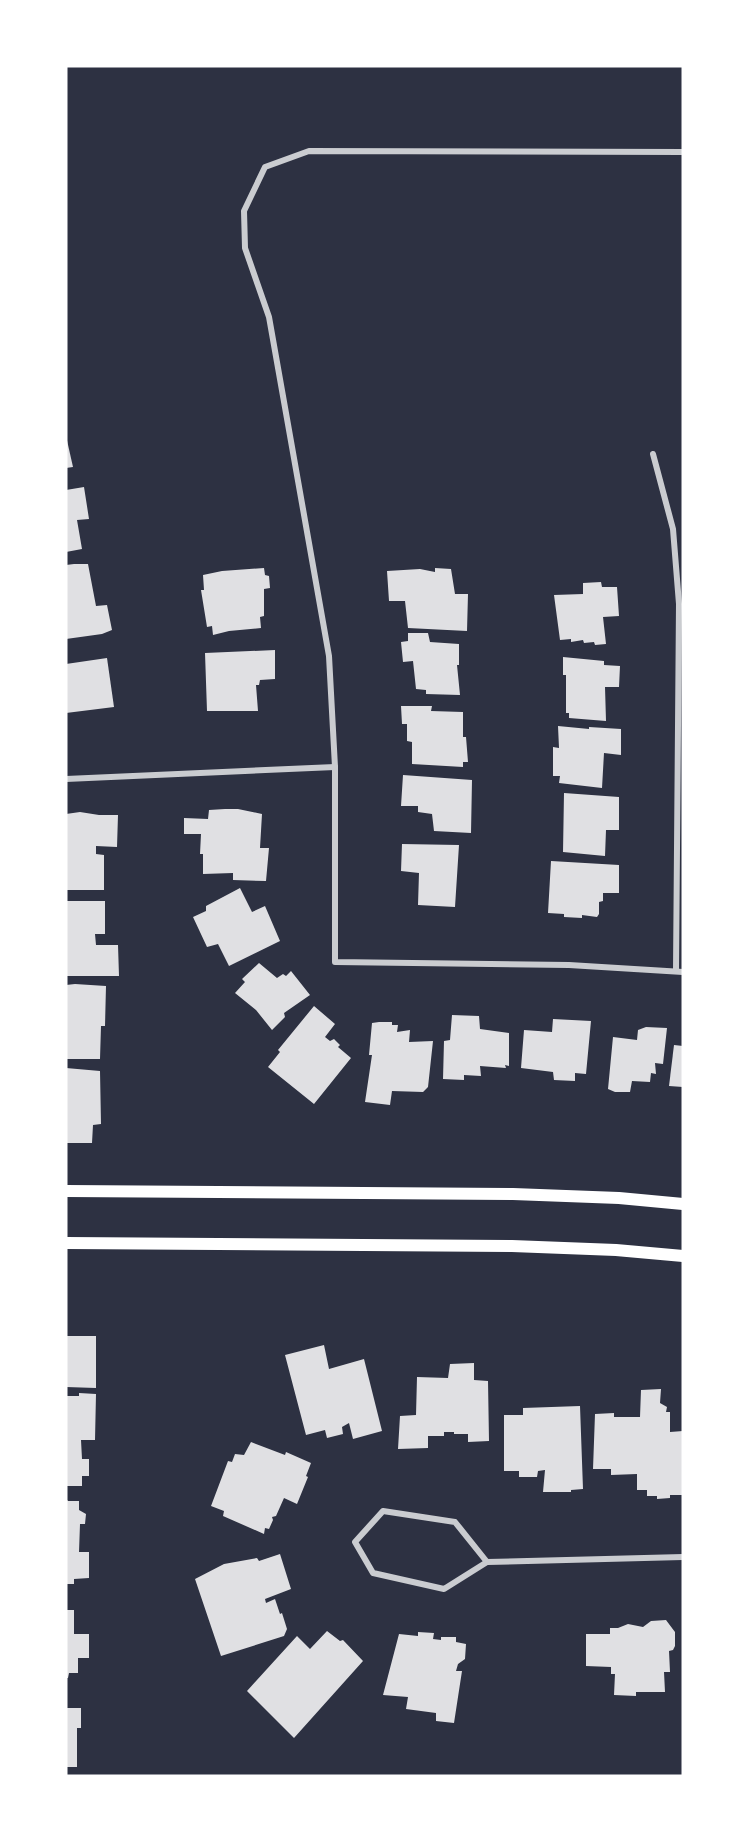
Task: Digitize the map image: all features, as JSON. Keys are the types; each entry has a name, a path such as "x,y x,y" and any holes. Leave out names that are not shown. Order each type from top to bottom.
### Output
{"main road":[{"path":"66,1191 513,1194 619,1198 683,1204"},
{"path":"66,1243 512,1246 616,1250 683,1256"}],"street":[{"path":"653,454 673,529 679,604 680,972 569,964 335,962 335,767 327,645 269,317 245,248 244,211 265,167 309,151 683,152"},
{"path":"66,779 335,767"},
{"path":"487,1562 455,1522 383,1511 355,1542 373,1573 444,1589 487,1562 683,1557"}],"building":[{"path":"66,436 73,467 66,468"},
{"path":"84,487 89,519 77,520 82,549 66,552 66,490"},
{"path":"88,564 96,606 107,605 112,630 102,634 66,639 66,565"},
{"path":"264,568 265,575 269,576 270,588 264,589 264,616 260,617 261,628 213,635 212,626 207,627 201,590 204,590 203,575 222,571"},
{"path":"435,568 451,569 455,594 468,594 467,631 408,628 405,601 389,601 387,571 420,569 435,572"},
{"path":"601,582 602,587 617,587 619,616 603,617 606,644 595,645 594,642 584,643 583,640 571,642 571,639 560,640 554,595 583,594 583,583"},
{"path":"408,633 428,633 430,642 459,644 459,665 457,665 460,695 426,694 426,690 416,689 413,661 403,662 401,642 408,641"},
{"path":"275,650 275,679 260,680 259,685 256,685 258,711 207,711 205,653"},
{"path":"563,657 604,661 604,665 620,666 619,687 605,687 606,721 569,718 569,713 566,713 566,675 563,675"},
{"path":"107,658 114,707 66,713 66,664"},
{"path":"401,706 432,706 431,711 463,712 463,737 466,737 468,762 463,762 463,767 412,764 412,742 407,741 407,724 402,724"},
{"path":"558,726 621,729 621,755 604,753 602,788 559,783 560,776 553,776 553,747 559,748"},
{"path":"403,775 472,780 471,833 434,831 432,814 418,812 418,806 401,806"},
{"path":"564,793 619,797 619,830 606,830 605,856 563,852"},
{"path":"238,809 262,814 260,848 269,848 266,881 233,880 233,873 203,874 203,854 200,854 201,834 184,834 184,818 208,819 209,810"},
{"path":"80,812 118,815 117,847 96,846 96,854 104,855 104,890 66,890 66,814"},
{"path":"402,844 459,845 455,907 418,905 419,873 401,871"},
{"path":"551,861 619,865 619,893 603,893 603,901 599,902 597,917 582,915 582,918 564,917 564,914 548,913"},
{"path":"240,888 252,912 265,906 280,941 229,966 218,944 207,947 193,917 206,911 206,906"},
{"path":"66,901 105,901 105,934 95,934 96,945 118,945 119,976 66,976"},
{"path":"259,963 277,978 283,974 286,976 291,971 310,995 284,1013 285,1017 272,1030 256,1010 235,993 245,982 242,979"},
{"path":"66,985 106,986 105,1026 101,1026 100,1059 66,1059"},
{"path":"314,1006 335,1024 325,1037 330,1041 334,1039 340,1045 338,1047 351,1058 314,1104 268,1067 280,1052 278,1050"},
{"path":"452,1015 479,1016 480,1029 509,1033 509,1066 505,1065 506,1068 480,1066 481,1076 464,1075 464,1080 443,1079 444,1041 450,1040"},
{"path":"553,1019 591,1021 586,1074 575,1073 575,1081 554,1080 553,1072 521,1068 524,1030 552,1032"},
{"path":"392,1022 392,1025 398,1025 397,1032 410,1030 409,1042 433,1041 428,1087 423,1092 392,1091 390,1105 365,1102 372,1055 369,1055 372,1023"},
{"path":"646,1027 667,1028 663,1064 655,1063 656,1074 651,1073 650,1082 632,1081 630,1092 615,1092 608,1089 613,1037 637,1040 638,1030"},
{"path":"674,1045 683,1046 683,1087 669,1086"},
{"path":"66,1068 100,1071 101,1124 93,1125 92,1143 66,1143"},
{"path":"66,1336 96,1336 96,1388 66,1387"},
{"path":"324,1345 329,1369 364,1359 382,1431 353,1439 349,1423 342,1427 343,1434 327,1438 325,1430 306,1435 285,1355"},
{"path":"474,1363 474,1380 488,1381 489,1441 468,1442 468,1434 444,1432 444,1436 428,1436 428,1448 398,1449 400,1416 416,1415 417,1377 448,1378 450,1364"},
{"path":"661,1389 660,1403 667,1407 666,1412 670,1412 670,1432 683,1431 682,1495 670,1495 670,1498 657,1499 657,1496 647,1496 647,1490 637,1490 637,1474 611,1475 611,1469 593,1469 595,1414 614,1413 614,1417 640,1417 641,1390"},
{"path":"79,1393 96,1394 95,1440 81,1440 82,1459 89,1459 89,1476 82,1476 82,1486 66,1486 66,1396 79,1396"},
{"path":"580,1406 583,1489 571,1490 571,1492 543,1492 545,1470 538,1471 537,1477 519,1477 519,1471 504,1471 504,1415 523,1415 523,1408"},
{"path":"251,1442 285,1455 286,1452 311,1463 297,1504 284,1498 276,1516 272,1517 269,1529 265,1528 264,1534 223,1516 224,1511 211,1506 228,1461 232,1462 235,1454 244,1455"},
{"path":"66,1499 79,1501 79,1510 86,1514 85,1524 80,1524 79,1552 89,1552 89,1578 74,1579 74,1584 66,1584"},
{"path":"280,1554 291,1589 265,1599 266,1603 275,1599 287,1629 284,1636 221,1656 195,1579 224,1564 257,1558 259,1561"},
{"path":"66,1610 74,1610 74,1634 89,1634 89,1658 78,1658 78,1673 69,1673 68,1678 66,1678"},
{"path":"666,1620 675,1632 675,1646 669,1651 670,1672 664,1672 665,1692 636,1692 636,1696 614,1695 615,1674 611,1674 611,1667 586,1666 586,1634 610,1634 610,1628 628,1624 643,1627 651,1621"},
{"path":"327,1631 340,1641 343,1640 363,1661 294,1738 247,1691 297,1636 310,1649"},
{"path":"418,1632 434,1633 433,1639 456,1637 456,1642 466,1644 465,1659 458,1664 456,1671 462,1671 454,1723 436,1721 436,1713 406,1709 408,1697 383,1695 399,1634 418,1636"},
{"path":"66,1708 81,1708 81,1728 77,1728 77,1767 66,1767"}]}
